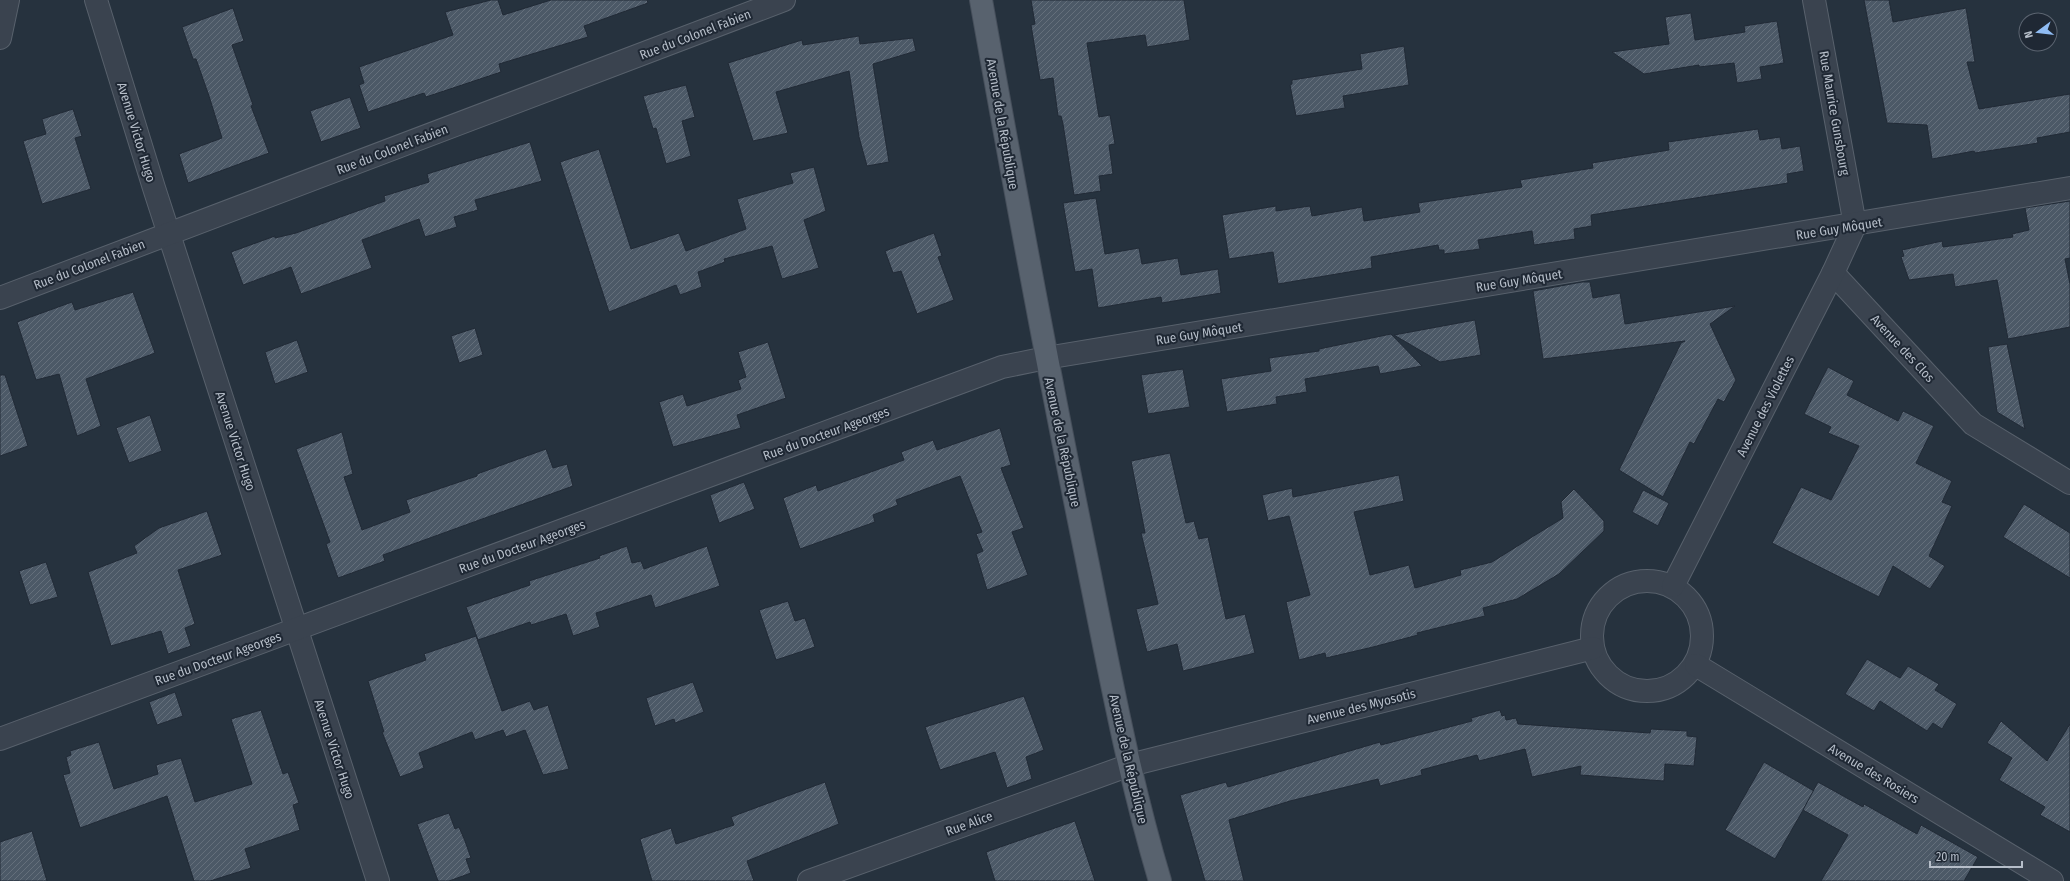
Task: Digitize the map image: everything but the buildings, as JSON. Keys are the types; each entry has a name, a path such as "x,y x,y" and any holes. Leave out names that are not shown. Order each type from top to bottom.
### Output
{"main road":[{"name":"Avenue de la République","path":"981,0 1046,358 1130,765 1147,838 1160,881"}],"street":[{"path":"0,38 8,0"},
{"name":"Avenue Victor Hugo","path":"96,0 169,233 378,881"},
{"name":"Rue du Colonel Fabien","path":"0,298 784,0"},
{"name":"Rue Maurice Gunsbourg","path":"1814,0 1855,225"},
{"name":"Rue Guy Môquet","path":"1046,358 1855,225 2070,188"},
{"name":"Avenue des Violettes","path":"1673,586 1833,273 1855,225"},
{"name":"Avenue des Clos","path":"1833,273 1974,424 2070,483"},
{"name":"Rue du Docteur Ageorges","path":"0,739 1002,367 1046,358"},
{"path":"1652,580 1673,586 1690,600 1702,622 1703,641 1696,665 1683,679 1662,690 1642,692 1619,685 1605,672 1593,648 1592,628 1599,608 1611,593 1633,582 1652,580"},
{"name":"Avenue des Myosotis","path":"1130,765 1593,648"},
{"name":"Avenue des Rosiers","path":"1696,665 2052,881"},
{"name":"Rue Alice","path":"809,881 1130,765"}]}
